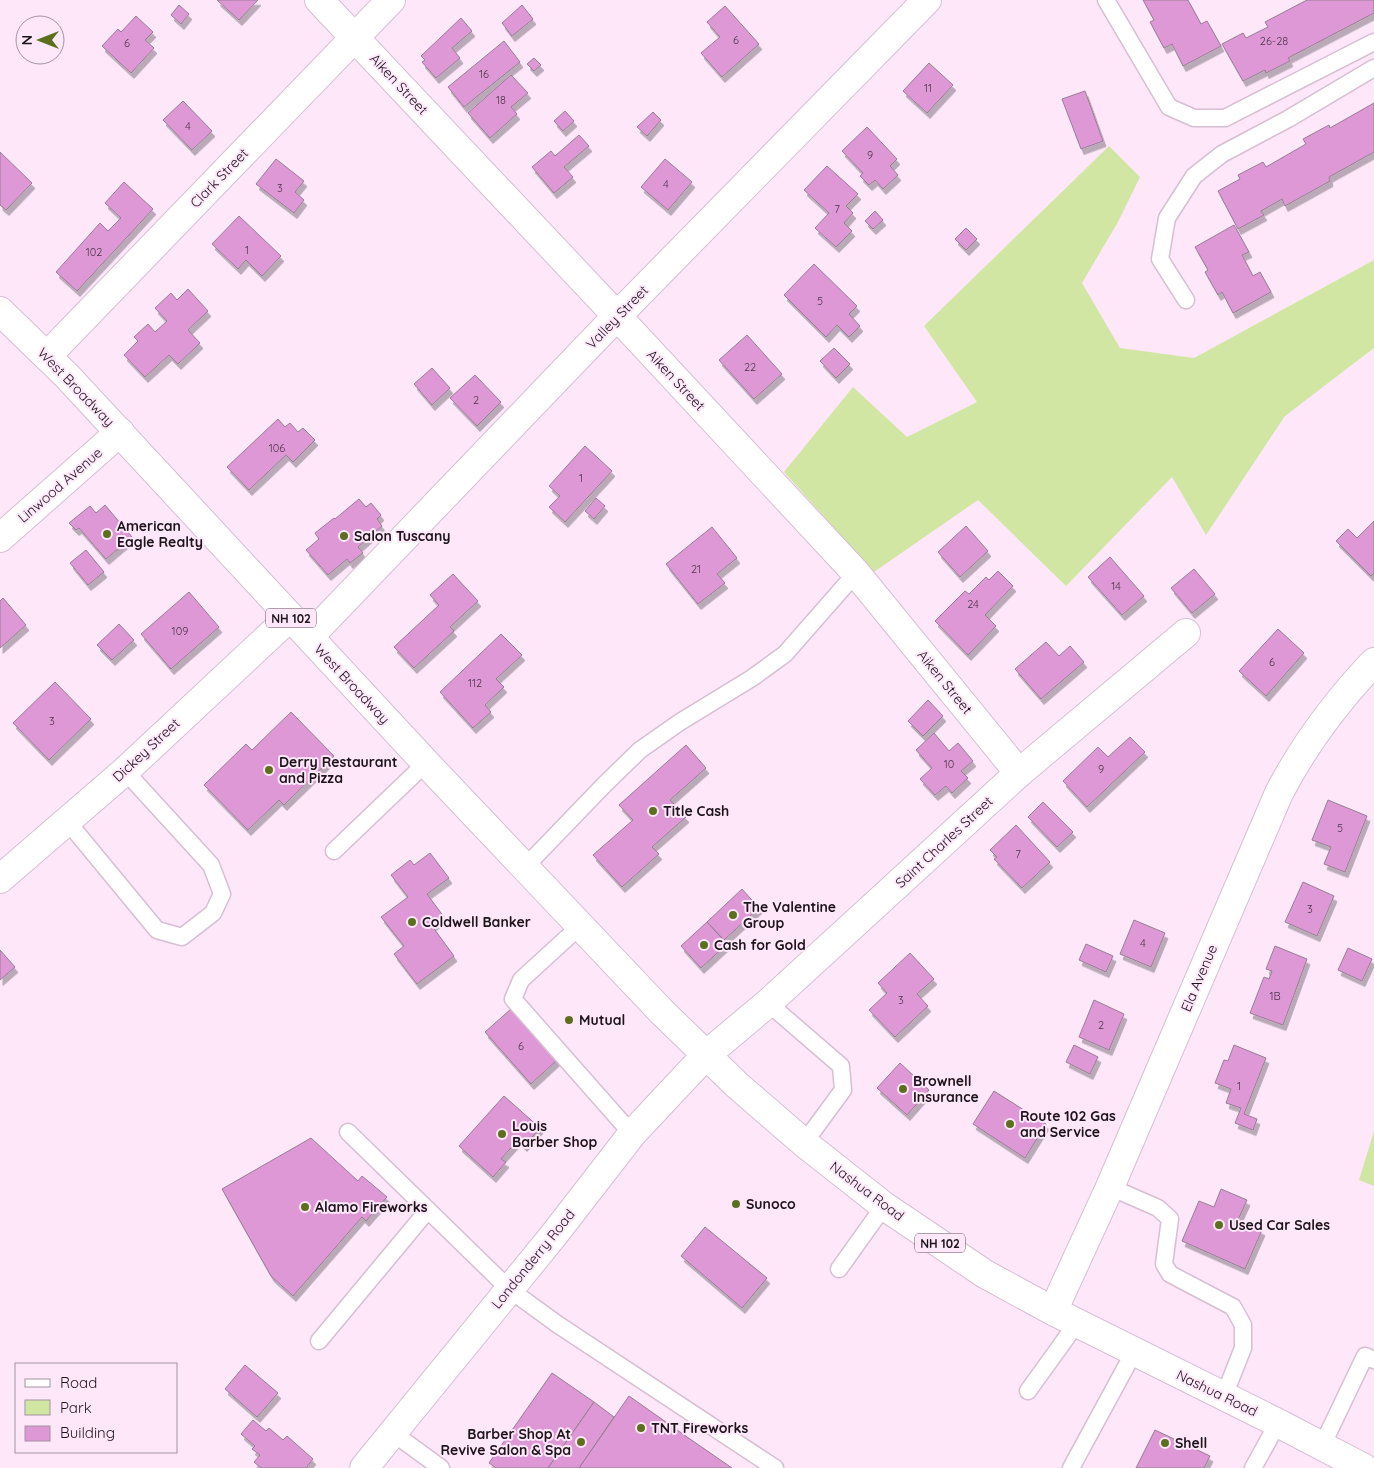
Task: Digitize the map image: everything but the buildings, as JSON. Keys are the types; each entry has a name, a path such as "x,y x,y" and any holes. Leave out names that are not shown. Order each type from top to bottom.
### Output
{"street":[{"name":"Aiken Street","path":"319,0 856,573 1019,773"},
{"name":"Clark Street","path":"47,356 391,0"},
{"name":"Valley Street","path":"309,637 617,316 927,0"},
{"name":"West Broadway","path":"0,311 47,356 120,432 426,763 580,926"},
{"name":"Linwood Avenue","path":"0,538 120,432"},
{"name":"Dickey Street","path":"0,879 125,771 290,616"},
{"name":"Saint Charles Street","path":"706,1055 768,1003 1019,773 1186,634"},
{"name":"Ela Avenue","path":"1065,1317 1110,1187 1279,793 1294,764 1310,741 1374,662"},
{"name":"Nashua Road","path":"580,926 661,1011 737,1085 804,1144 884,1206 985,1274 1065,1317 1364,1468"},
{"name":"Londonderry Road","path":"364,1468 632,1134 706,1055"}],"lane":[{"path":"1106,0 1169,107 1194,118 1225,118 1374,42"},
{"path":"1186,300 1160,259 1167,218 1194,176 1222,154 1288,119 1374,68"},
{"path":"525,867 640,750 680,722 752,678 785,654 856,573"},
{"path":"334,851 426,763"},
{"path":"67,821 157,930 182,937 213,913 222,894 211,865 125,771"},
{"path":"580,926 521,980 513,1000 632,1134"},
{"path":"768,1003 840,1066 843,1090 804,1144"},
{"path":"348,1132 509,1289 556,1324 775,1468"},
{"path":"1110,1187 1158,1208 1170,1220 1164,1264 1170,1274 1233,1307 1243,1325 1243,1348 1224,1396"},
{"path":"839,1269 884,1206"},
{"path":"319,1341 428,1210"},
{"path":"1028,1391 1065,1317"},
{"path":"1071,1468 1134,1352"},
{"path":"1322,1446 1365,1356 1374,1360"},
{"path":"1253,1468 1278,1423"},
{"path":"393,1433 441,1468"}],"green space":[{"path":"1109,146 1140,177 1118,222 1082,283 1120,348 1194,358 1374,260 1374,348 1285,416 1206,535 1172,477 1066,586 978,500 874,572 784,472 853,387 907,437 977,402 924,326"},
{"path":"1374,1131 1374,1186 1359,1180"}],"place":[{"name":"American Eagle Realty","path":"107,534"},
{"name":"Salon Tuscany","path":"344,536"},
{"name":"Derry Restaurant and Pizza","path":"269,770"},
{"name":"Title Cash","path":"653,811"},
{"name":"The Valentine Group","path":"733,915"},
{"name":"Coldwell Banker","path":"412,922"},
{"name":"Cash for Gold","path":"704,945"},
{"name":"Mutual","path":"569,1020"},
{"name":"Brownell Insurance","path":"903,1089"},
{"name":"Route 102 Gas and Service","path":"1010,1124"},
{"name":"Louis Barber Shop","path":"502,1134"},
{"name":"Sunoco","path":"736,1204"},
{"name":"Alamo Fireworks","path":"305,1207"},
{"name":"Used Car Sales","path":"1219,1225"},
{"name":"TNT Fireworks","path":"641,1428"},
{"name":"Barber Shop At Revive Salon & Spa","path":"581,1442"},
{"name":"Shell","path":"1165,1443"}]}
